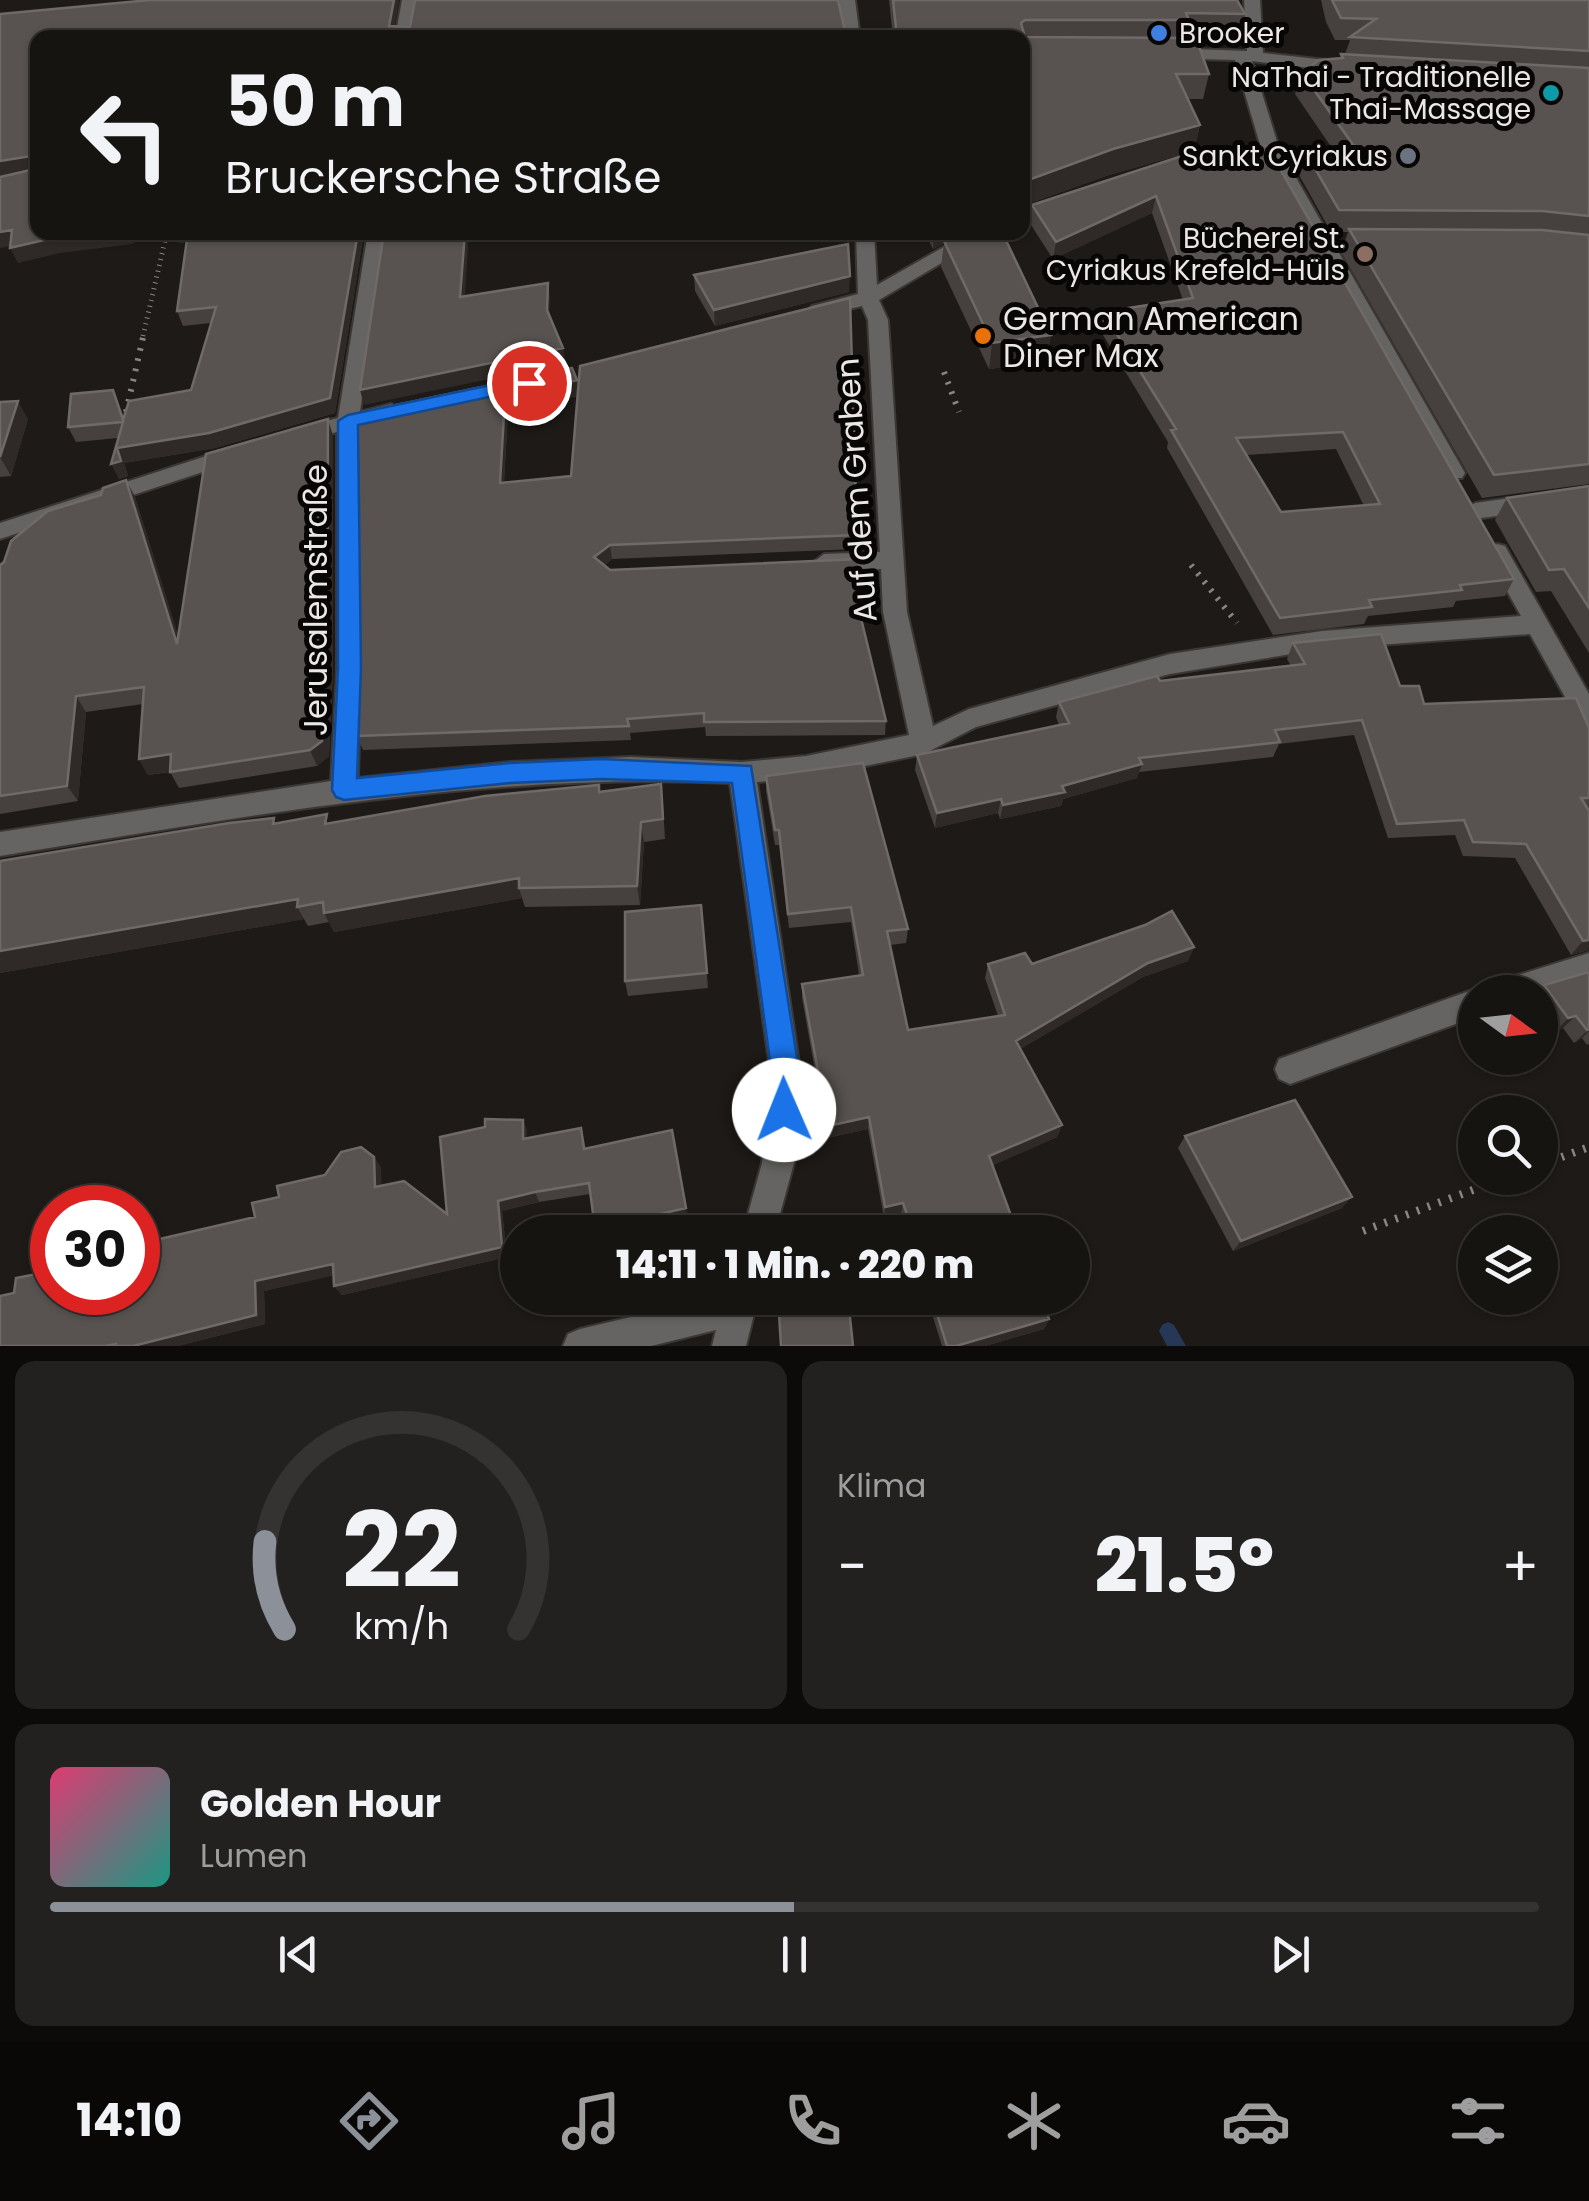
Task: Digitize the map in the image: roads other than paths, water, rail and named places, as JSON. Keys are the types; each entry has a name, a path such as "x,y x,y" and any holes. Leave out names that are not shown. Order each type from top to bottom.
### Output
{"street":[{"path":"404,30 410,0"},
{"path":"848,0 851,30"},
{"path":"1252,0 1249,54 1263,148 1333,242 1589,717"},
{"path":"1144,53 1249,54 1368,68"},
{"name":"Jerusalemstraße","path":"344,790 349,668 348,421 376,240"},
{"name":"Auf dem Graben","path":"865,240 868,298 878,320 890,560 900,646 924,743"},
{"path":"793,317 868,298 971,240"},
{"path":"5,560 7,530 189,467 404,408"},
{"path":"1475,511 1589,494"},
{"path":"790,564 890,560"},
{"path":"0,844 344,790 510,773 631,768 742,773 806,767 924,743 968,718 1170,664 1322,640 1537,624"},
{"path":"742,773 787,1083 778,1163 763,1215"},
{"path":"1558,976 1589,966"},
{"path":"1290,1069 1458,1008"},
{"path":"580,1346 695,1315"},
{"path":"729,1346 736,1315"}],"waterway":[{"path":"1168,1331 1177,1346"}],"place":[{"name":"Brooker","path":"1159,33"},
{"name":"NaThai - Traditionelle Thai-Massage","path":"1551,93"},
{"name":"Sankt Cyriakus","path":"1408,156"},
{"name":"Bücherei St. Cyriakus Krefeld-Hüls","path":"1365,254"},
{"name":"German American Diner Max","path":"983,336"}]}
